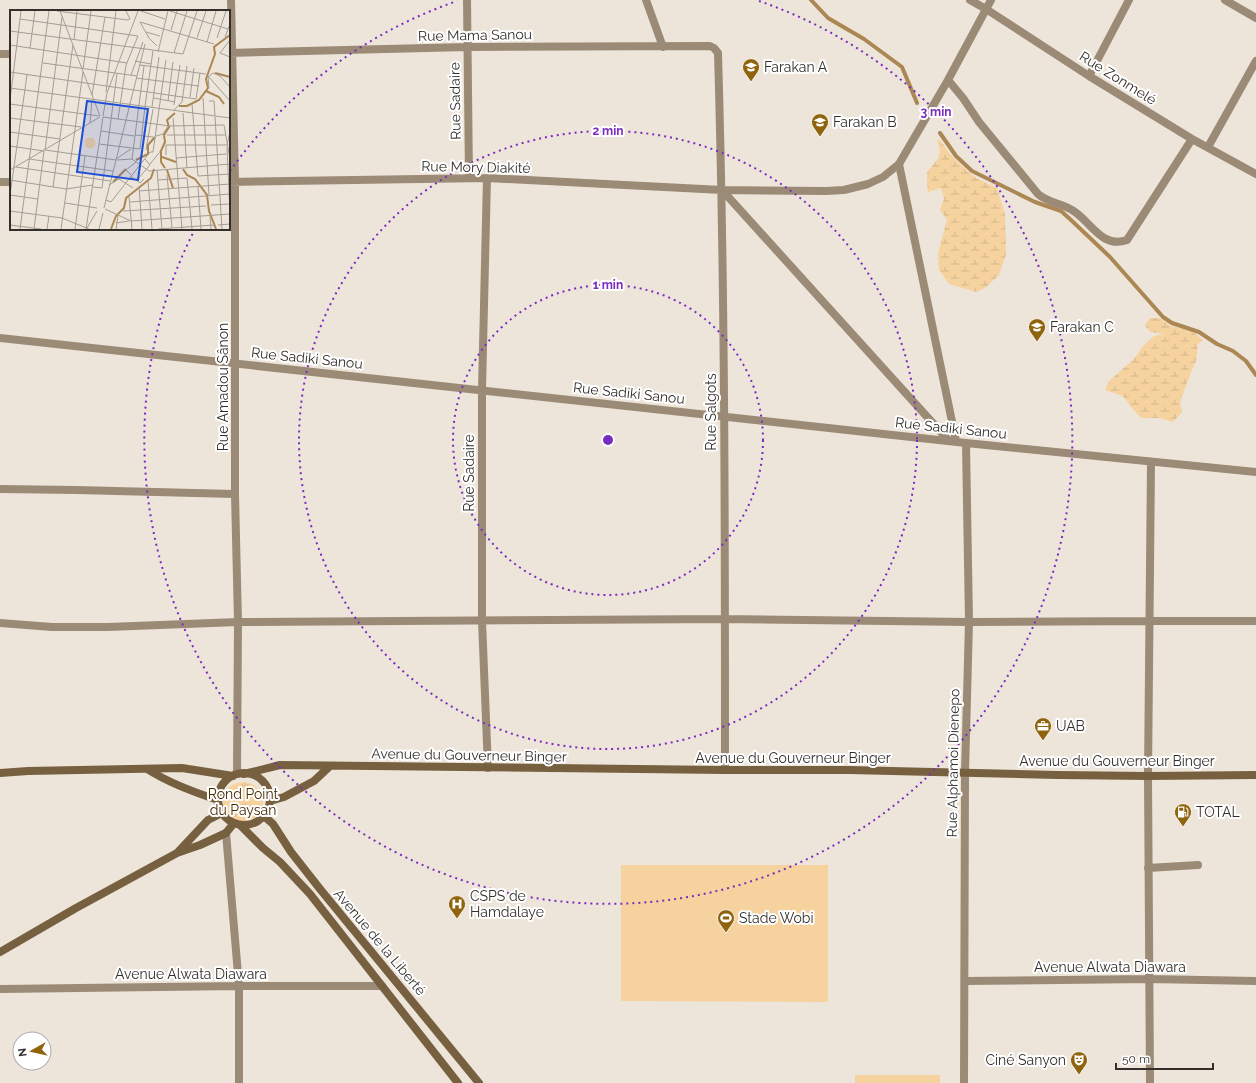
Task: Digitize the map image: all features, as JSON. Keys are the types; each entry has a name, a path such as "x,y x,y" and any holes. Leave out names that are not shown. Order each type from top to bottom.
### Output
{"main road":[{"name":"Avenue du Gouverneur Binger","path":"0,773 28,771 182,768 238,775 280,765 849,770 1148,776 1256,775"},
{"path":"270,801 284,797 314,781 330,766"},
{"name":"Avenue du Gouverneur Binger","path":"146,769 196,794 218,800"},
{"path":"251,774 261,780 268,789 270,801 269,807 264,816 254,823 237,824 225,817 219,807 218,800 220,788 238,775 251,774"},
{"path":"178,852 208,820 222,813"},
{"name":"Avenue de la Liberté","path":"264,816 273,824 320,890 479,1083"},
{"path":"0,952 178,852 200,846 226,833 237,824"},
{"name":"Avenue de la Liberté","path":"237,824 280,862 310,894 458,1083"}],"street":[{"name":"Rue Amadou Sânon","path":"231,0 230,53 236,364 235,494 238,622 238,775"},
{"name":"Rue Sadaire","path":"467,0 469,178"},
{"path":"646,0 663,47"},
{"name":"Rue Zonmelé","path":"970,0 1089,76 1192,139 1256,174"},
{"name":"Rue Mory Diakité","path":"232,182 487,178 722,190 844,190 868,184 883,178 899,164 948,80 991,0"},
{"path":"1089,76 1129,0"},
{"path":"1225,0 1256,18"},
{"name":"Rue Mama Sanou","path":"230,53 467,47 710,46 718,53"},
{"name":"Rue Salgots","path":"718,53 722,190 725,770"},
{"path":"1208,147 1256,61"},
{"path":"948,80 963,98 979,122 1043,199 1073,210 1102,237 1115,243 1127,240 1192,139"},
{"path":"899,164 952,441"},
{"name":"Rue Sadaire","path":"487,178 482,390 482,621 488,768"},
{"path":"722,190 952,441"},
{"name":"Rue Sadiki Sanou","path":"0,338 966,443 1256,472"},
{"name":"Rue Alphamoi Dienepo","path":"964,1083 965,773 969,622 966,443"},
{"path":"1150,1083 1148,776 1151,462"},
{"path":"0,489 235,494"},
{"path":"0,623 52,627 101,627 238,622 725,619 969,622 1256,621"},
{"path":"226,833 239,986 239,1083"},
{"path":"1148,868 1198,865"},
{"name":"Avenue Alwata Diawara","path":"965,981 1149,979 1256,981"},
{"name":"Avenue Alwata Diawara","path":"0,989 382,986"}],"green space":[{"path":"937,140 940,140 950,154 976,178 997,188 1005,214 1006,254 999,275 985,288 976,292 949,284 939,270 938,253 947,220 940,210 944,199 941,188 928,192 927,185 927,172 938,159 940,151"},
{"path":"1150,318 1160,318 1171,326 1192,331 1203,340 1198,344 1196,361 1180,402 1182,412 1173,422 1160,418 1141,418 1123,396 1105,390 1109,381 1133,360 1144,345 1154,336 1164,334 1150,332 1145,325"},
{"name":"Rond Point du Paysan","path":"247,782 254,785 260,791 263,802 262,810 254,819 247,822 239,822 232,819 224,810 223,798 226,791 235,783"},
{"name":"Stade Wobi","path":"621,865 828,865 828,1002 621,1001"},
{"path":"855,1075 940,1075 940,1083 855,1083"}],"waterway":[{"path":"811,0 828,18 864,39 902,67 917,103"},
{"path":"940,133 956,156 972,171 1035,202 1061,211 1110,257 1163,317 1172,323 1199,332 1217,344 1233,351 1246,361 1256,375"}],"place":[{"name":"Farakan A","path":"751,82"},
{"name":"Farakan B","path":"820,137"},
{"name":"Farakan C","path":"1037,342"},
{"name":"UAB","path":"1043,741"},
{"name":"TOTAL","path":"1183,827"},
{"name":"CSPS de Hamdalaye","path":"457,919"},
{"name":"Stade Wobi","path":"726,933"},
{"name":"Ciné Sanyon","path":"1079,1075"}]}
